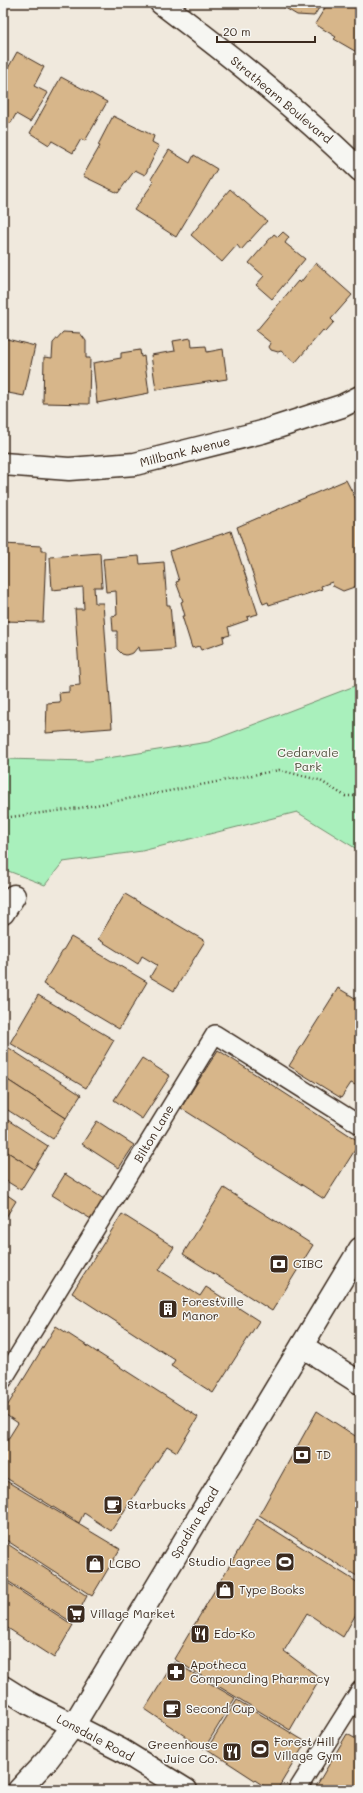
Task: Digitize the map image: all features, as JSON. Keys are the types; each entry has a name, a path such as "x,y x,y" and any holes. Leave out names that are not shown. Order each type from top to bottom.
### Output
{"street":[{"name":"Strathearn Boulevard","path":"161,3 209,39 318,130 360,170"},
{"name":"Millbank Avenue","path":"3,464 69,469 135,464 262,432 342,406 360,397"},
{"name":"Spadina Road","path":"19,1790 48,1759 73,1726 360,1249"},
{"path":"302,1346 360,1384"},
{"name":"Lonsdale Road","path":"3,1687 27,1702 121,1750 186,1790"}],"lane":[{"name":"Bilton Lane","path":"3,1380 215,1034 360,1125"},
{"path":"297,1790 360,1690"}],"path":[{"path":"3,818 80,808 279,770 319,780 345,796 360,796"}],"green space":[{"name":"Cedarvale Park","path":"360,684 360,851 297,812 142,851 63,862 45,885 3,869 3,759 89,761 208,742"}],"building":[{"path":"277,3 322,3 314,16 297,15"},
{"path":"328,3 360,3 360,54 334,39 336,37 315,24"},
{"path":"17,52 44,67 34,86 48,93 30,122 16,114 11,123 4,125 3,67 7,70"},
{"path":"61,77 107,102 85,141 81,139 73,153 52,141 49,145 30,133"},
{"path":"113,116 154,136 152,142 159,146 145,175 135,170 118,193 83,176 100,146 98,145"},
{"path":"169,150 190,163 194,155 217,169 176,237 134,210 154,182 151,179"},
{"path":"230,189 267,221 241,250 237,245 222,262 191,235"},
{"path":"283,232 289,237 285,243 305,259 272,299 256,285 264,276 249,263 274,234 278,237"},
{"path":"316,263 352,295 331,319 334,322 325,332 323,330 295,363 281,351 278,352 271,350 269,347 271,343 256,331 298,281 300,283"},
{"path":"63,332 80,333 86,341 86,358 90,358 89,404 43,403 44,357 52,358 53,343"},
{"path":"3,338 35,346 24,396 3,392"},
{"path":"191,338 192,347 206,346 207,352 223,349 227,379 156,390 151,355 175,351 173,341"},
{"path":"140,350 141,357 144,356 149,393 97,403 93,363 121,358 121,353"},
{"path":"346,480 360,507 360,580 357,586 343,591 333,586 332,582 321,586 322,589 301,596 300,595 269,605 268,602 263,604 237,527"},
{"path":"231,531 258,614 247,617 248,620 228,627 230,635 223,637 224,642 201,650 199,646 192,648 182,616 185,616 181,602 183,601 176,582 179,581 170,551"},
{"path":"3,544 41,546 41,551 46,551 43,622 3,621"},
{"path":"100,553 102,587 94,587 95,603 103,603 112,728 46,733 47,703 60,702 59,693 69,692 69,686 80,685 75,609 84,609 83,587 52,590 50,557"},
{"path":"139,556 140,564 164,562 167,605 170,605 174,649 140,651 139,647 133,653 126,655 122,654 117,649 117,631 113,631 112,616 117,615 116,591 106,592 103,559"},
{"path":"125,894 205,941 174,991 150,977 157,965 142,956 138,964 98,939"},
{"path":"71,937 147,982 119,1029 43,984"},
{"path":"338,988 360,1001 360,1087 351,1083 341,1098 289,1066"},
{"path":"38,995 114,1040 86,1088 10,1043"},
{"path":"6,1046 81,1095 66,1118 3,1077 3,1050"},
{"path":"218,1050 360,1142 324,1199 181,1108"},
{"path":"142,1058 170,1076 142,1119 114,1100"},
{"path":"3,1077 66,1118 53,1139 3,1107"},
{"path":"3,1117 48,1146 34,1169 3,1149"},
{"path":"97,1121 134,1145 119,1168 82,1144"},
{"path":"3,1149 34,1169 21,1190 3,1179"},
{"path":"65,1174 104,1199 91,1219 52,1195"},
{"path":"224,1188 313,1245 272,1311 183,1254"},
{"path":"3,1192 16,1201 3,1222"},
{"name":"Forestville Manor","path":"122,1214 174,1247 159,1270 200,1296 206,1287 259,1321 213,1393 171,1366 175,1360 72,1293"},
{"path":"56,1326 198,1417 177,1452 167,1446 111,1531 84,1513 79,1523 3,1476 3,1447 18,1423 3,1413"},
{"path":"317,1411 360,1439 360,1578 259,1515"},
{"path":"3,1479 120,1549 92,1596 3,1538"},
{"path":"257,1519 360,1584 360,1607 343,1637 307,1613 284,1651 320,1678 290,1730 174,1659"},
{"path":"3,1541 87,1596 73,1623 3,1578"},
{"path":"3,1580 73,1625 54,1658 3,1625"},
{"path":"174,1662 235,1698 204,1749 145,1709"},
{"path":"237,1700 306,1742 277,1790 270,1790 207,1749"},
{"path":"347,1734 360,1741 360,1790 314,1790"}],"place":[{"name":"CIBC","path":"279,1264"},
{"name":"Forestville Manor","path":"168,1309"},
{"name":"TD","path":"302,1455"},
{"name":"Starbucks","path":"113,1505"},
{"name":"Studio Lagree","path":"285,1562"},
{"name":"LCBO","path":"95,1564"},
{"name":"Type Books","path":"225,1590"},
{"name":"Village Market","path":"76,1614"},
{"name":"Edo-Ko","path":"200,1634"},
{"name":"Apotheca Compounding Pharmacy","path":"176,1672"},
{"name":"Second Cup","path":"172,1709"},
{"name":"Forest Hill Village Gym","path":"260,1749"},
{"name":"Greenhouse Juice Co.","path":"232,1752"}]}
